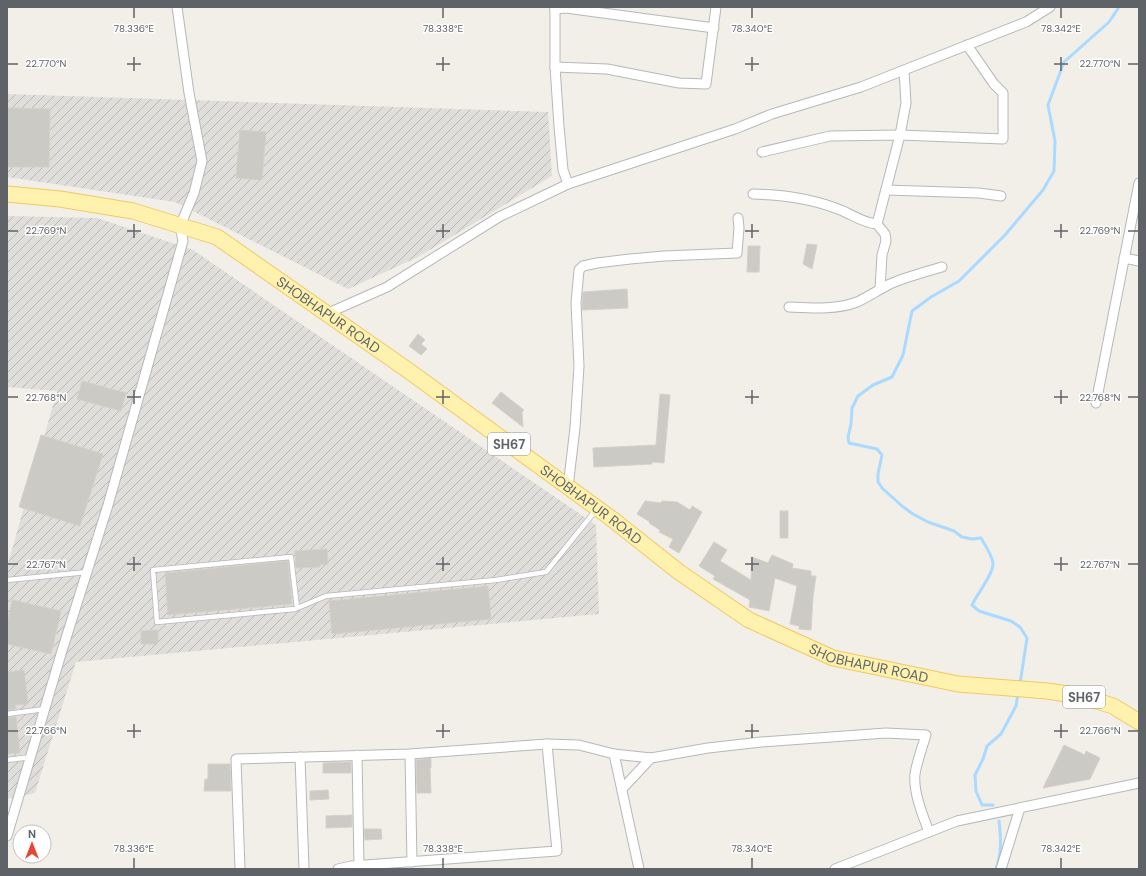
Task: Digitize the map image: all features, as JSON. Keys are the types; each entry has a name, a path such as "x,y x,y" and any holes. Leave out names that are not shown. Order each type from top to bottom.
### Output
{"main road":[{"name":"SHOBHAPUR ROAD","path":"7,194 60,199 134,211 216,237 410,372 598,508 679,572 749,620 834,658 958,684 1047,691 1082,696 1113,706 1139,722"}],"street":[{"path":"7,836 61,654 111,498 183,241 180,226 194,193 202,161 189,93 177,7"},
{"path":"555,67 607,69 679,83 706,84 716,7"},
{"path":"326,314 387,287 499,217 568,184 735,129 772,114 861,87 1026,22 1050,7"},
{"path":"568,184 564,170 560,140 555,67 555,8 566,8 714,28"},
{"path":"762,152 830,136 900,135 1003,139 1003,92 994,84 967,45"},
{"path":"877,224 900,135 906,103 904,71"},
{"path":"1096,403 1139,183"},
{"path":"886,190 979,193 1001,196"},
{"path":"753,194 783,195 802,198 838,209 868,224 877,224"},
{"path":"568,487 575,428 579,366 576,303 579,270 583,266 630,259 736,253 739,228 738,218"},
{"path":"877,224 885,234 886,241 882,255 880,289"},
{"path":"1124,258 1139,261"},
{"path":"789,307 817,308 856,302 880,289 914,275 942,267"},
{"path":"240,869 236,759 410,754 547,744 579,745 614,754 651,758 708,748 761,742 886,733 926,735 915,776 918,804 929,832"},
{"path":"338,869 359,866 557,852 547,744"},
{"path":"410,754 412,862"},
{"path":"614,754 640,869"},
{"path":"357,755 359,866"},
{"path":"300,757 304,869"},
{"path":"622,789 651,758"},
{"path":"835,869 958,821 1139,783"},
{"path":"1001,869 1020,808"}],"lane":[{"path":"297,608 291,556 153,570 157,622 297,608 326,596 496,580 546,572 598,508"},
{"path":"7,580 88,572"},
{"path":"7,714 45,709"},
{"path":"7,760 31,757"}],"shaded area":[{"path":"7,94 548,112 552,176 418,257 348,289 175,202 7,177"},
{"path":"7,216 97,218 193,250 596,525 599,614 76,662 35,793 7,799 7,567 57,391 7,387"}],"building":[{"path":"7,108 50,109 49,167 7,167"},
{"path":"240,130 266,132 262,180 236,178"},
{"path":"807,244 817,245 812,269 803,264"},
{"path":"748,246 760,246 759,272 747,272"},
{"path":"627,289 628,308 582,310 583,292"},
{"path":"418,334 425,340 421,344 427,349 421,355 409,346"},
{"path":"82,381 126,393 121,411 77,399"},
{"path":"501,392 524,410 522,412 523,427 492,403"},
{"path":"660,394 670,395 664,463 652,462 652,464 594,467 593,448 656,445"},
{"path":"41,435 103,454 80,526 19,507"},
{"path":"645,501 661,503 662,501 677,502 690,510 692,506 702,512 679,553 669,547 673,539 659,532 660,530 637,514"},
{"path":"780,511 788,511 788,538 780,538"},
{"path":"714,542 727,550 720,561 751,580 752,557 768,563 772,555 793,564 792,568 811,571 811,576 816,576 811,630 799,629 799,626 790,624 797,586 775,578 769,611 749,607 750,600 713,579 715,576 699,566"},
{"path":"327,549 328,564 320,565 320,567 296,568 295,551"},
{"path":"288,561 292,604 168,615 165,573"},
{"path":"488,586 491,619 332,634 329,601"},
{"path":"12,600 61,611 51,654 7,644 7,624"},
{"path":"158,630 158,644 141,644 141,631"},
{"path":"24,670 28,704 15,705 16,709 7,710 7,672"},
{"path":"16,717 20,753 7,754 7,718"},
{"path":"1064,745 1085,755 1086,751 1100,758 1090,779 1043,788"},
{"path":"431,758 431,793 417,793 416,760"},
{"path":"351,762 351,773 323,773 323,763"},
{"path":"208,764 230,764 231,791 204,791 205,779 208,779"},
{"path":"328,790 329,799 310,800 310,791"},
{"path":"352,815 352,827 326,828 326,816"},
{"path":"364,829 381,829 382,839 365,840"}],"waterway":[{"path":"1020,684 1027,638 1020,627 1011,621 979,611 972,605 993,567 991,557 981,538 972,539 962,537 954,531 928,522 902,506 882,488 878,482 882,455 877,449 849,443 848,437 852,408 858,396 873,385 892,377 903,355 912,311 931,297 959,281 1005,235 1043,190 1054,171 1055,141 1048,105 1064,62 1109,22 1119,7"},
{"path":"993,805 982,805 976,791 975,775 983,759 987,746 1001,734 1016,706 1018,693"},
{"path":"996,869 1000,845 999,821"}]}
